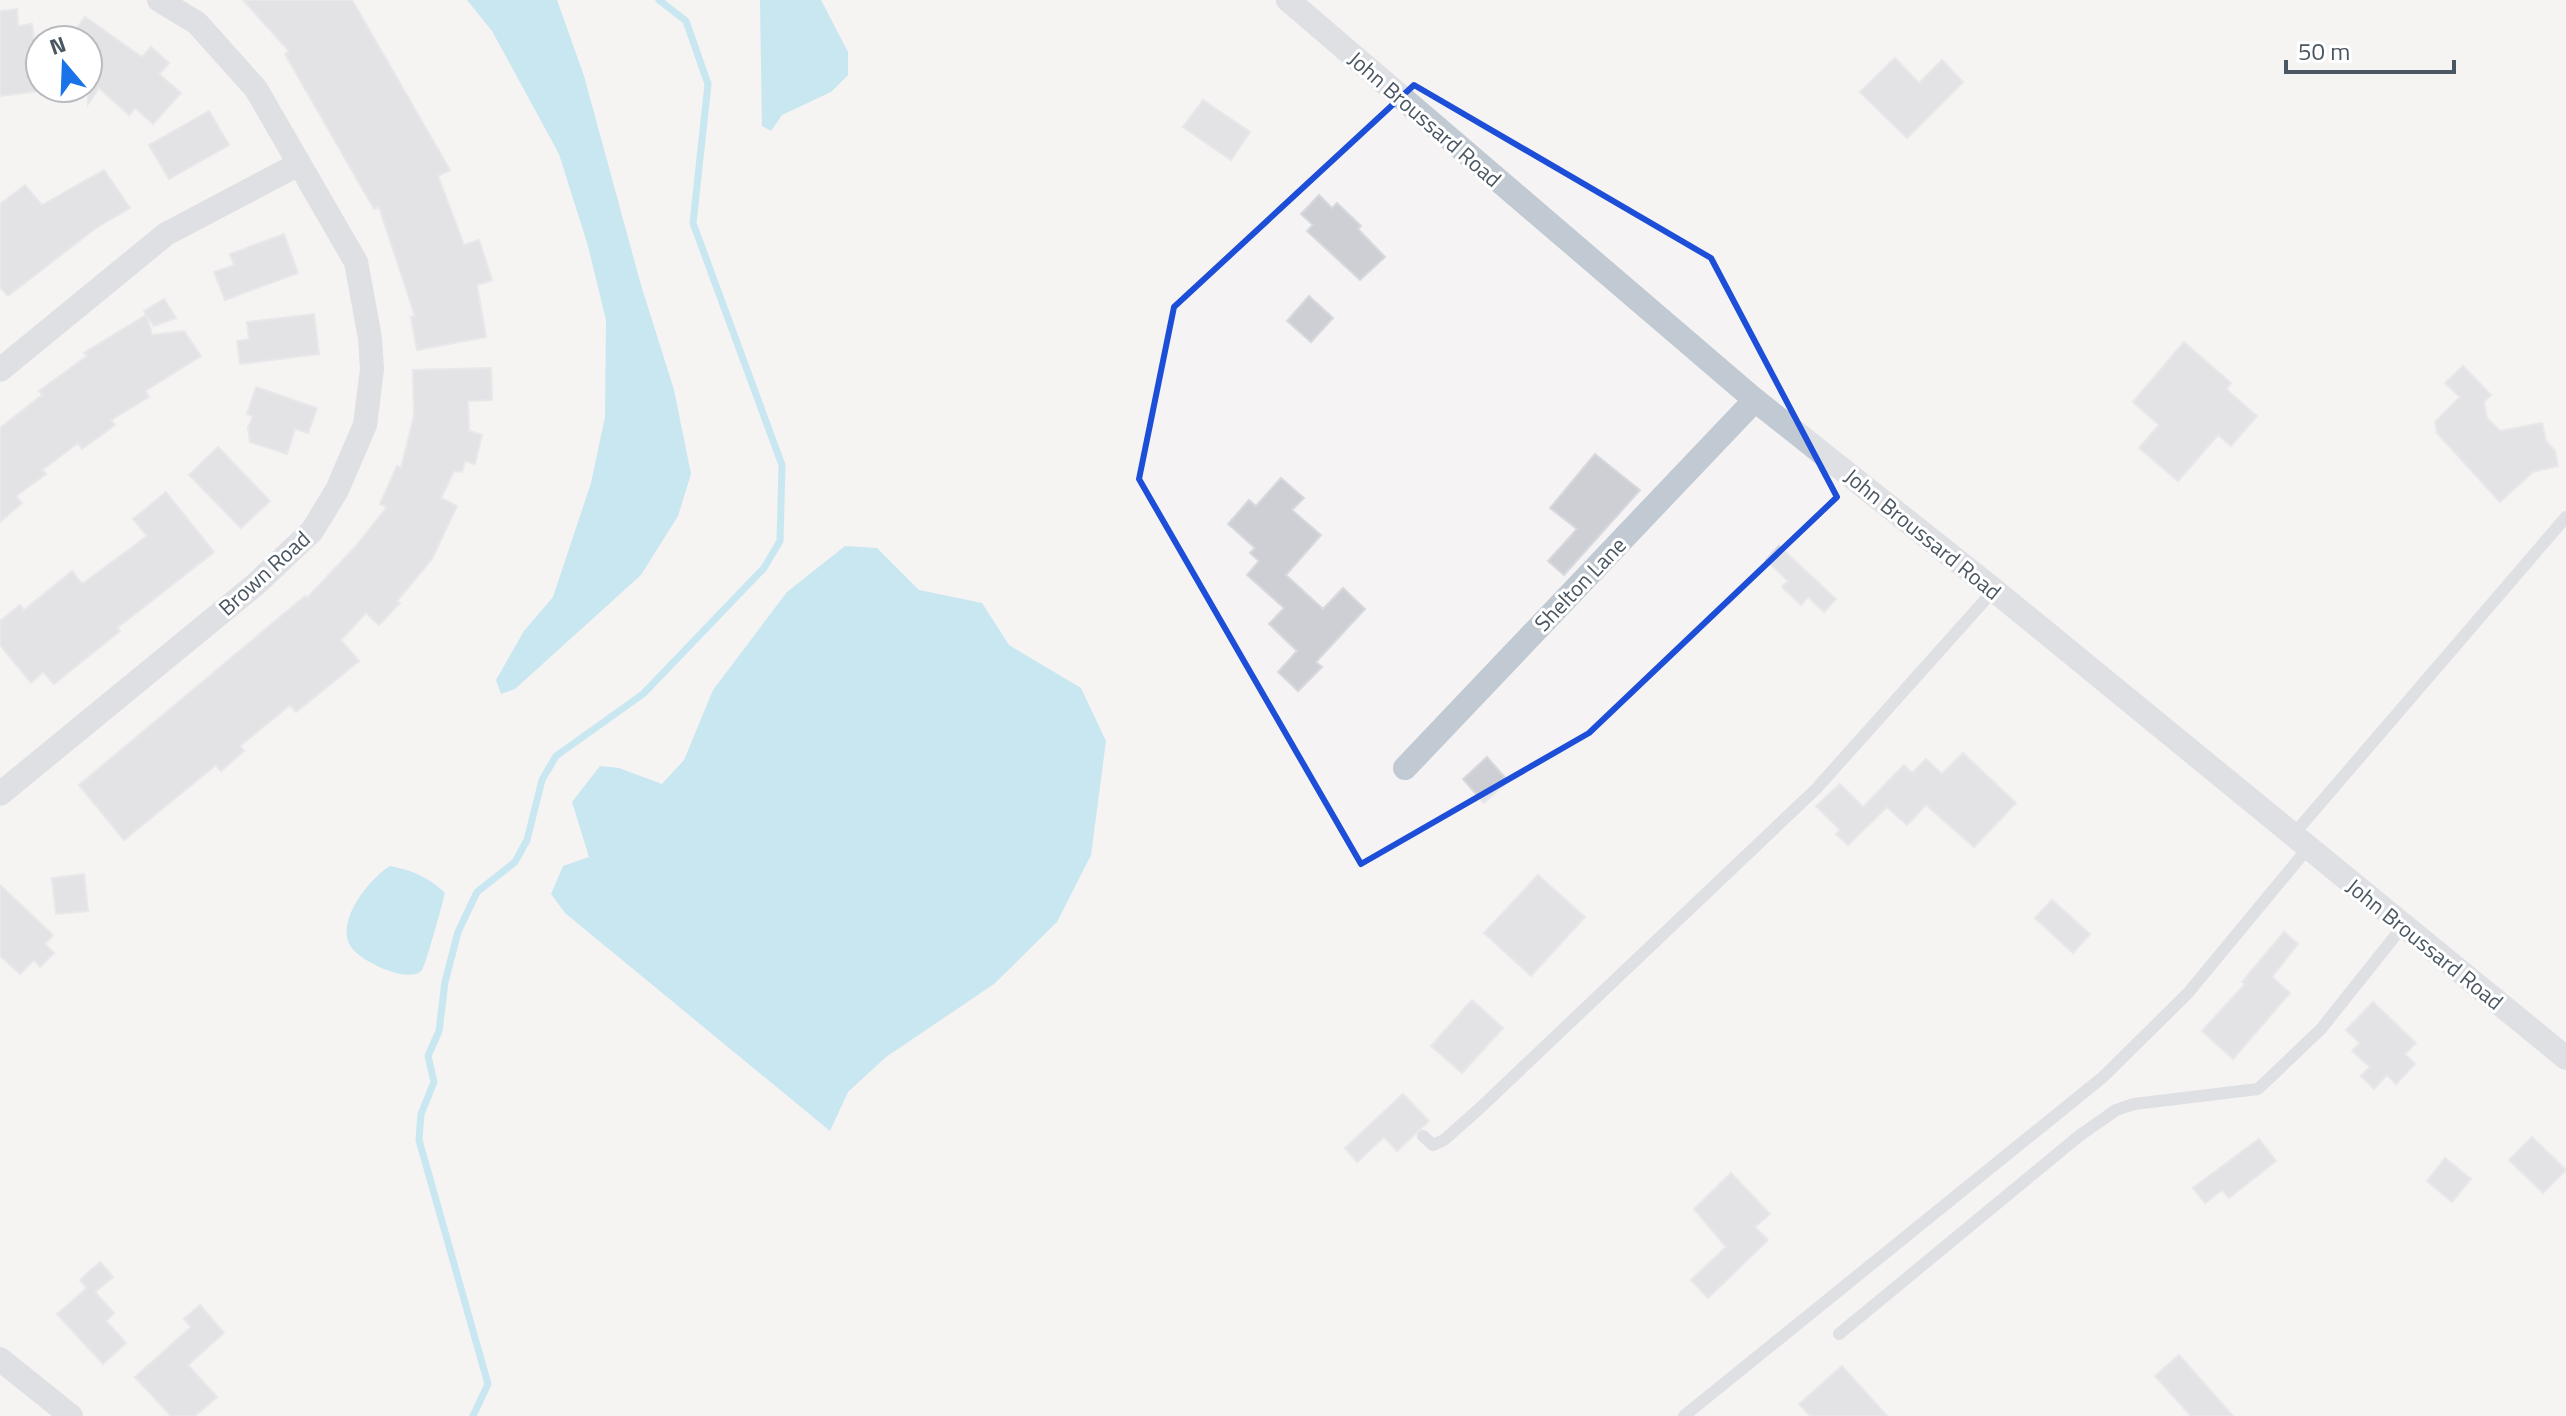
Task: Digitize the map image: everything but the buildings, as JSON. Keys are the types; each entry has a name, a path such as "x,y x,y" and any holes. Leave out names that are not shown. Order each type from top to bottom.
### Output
{"street":[{"name":"Brown Road","path":"0,794 256,584 312,531 337,490 365,425 372,369 370,338 356,262 256,89 197,23 159,0"},
{"name":"John Broussard Road","path":"1288,0 1755,400 1994,590 2566,1058"},
{"path":"0,370 166,234 299,164"},
{"name":"Shelton Lane","path":"1405,768 1755,400"},
{"path":"0,1359 71,1416"}],"lane":[{"path":"1684,1416 2103,1077 2188,993 2300,842 2566,517"},
{"path":"1423,1136 1433,1145 1444,1140 1816,789 1994,590"},
{"path":"1839,1334 2079,1136 2116,1110 2158,1100 2258,1089 2321,1029 2403,926"}],"highlighted area":[{"path":"1414,85 1711,258 1837,497 1589,733 1361,864 1139,479 1174,307"}],"water":[{"path":"467,0 557,0 584,76 641,285 674,390 691,474 678,516 641,575 515,689 501,694 496,680 524,631 553,597 591,483 605,417 606,320 588,246 559,154 492,31"},
{"path":"760,0 821,0 848,52 848,75 831,92 782,115 771,131 762,126"},
{"path":"845,546 877,548 919,590 982,603 1009,645 1081,688 1106,741 1091,855 1057,922 994,984 886,1057 848,1092 830,1131 565,913 551,894 563,866 589,857 572,802 600,766 619,768 662,784 684,760 713,690 787,592"},
{"path":"390,866 420,875 445,893 424,965 416,974 397,973 375,965 357,953 347,938 350,914 356,902 373,880"}],"waterway":[{"path":"473,1416 488,1384 419,1140 421,1114 434,1082 428,1056 439,1031 445,982 458,932 477,892 515,862 527,840 542,780 556,756 643,694 764,568 780,541 782,465 693,223 708,84 686,21 659,0"}]}
